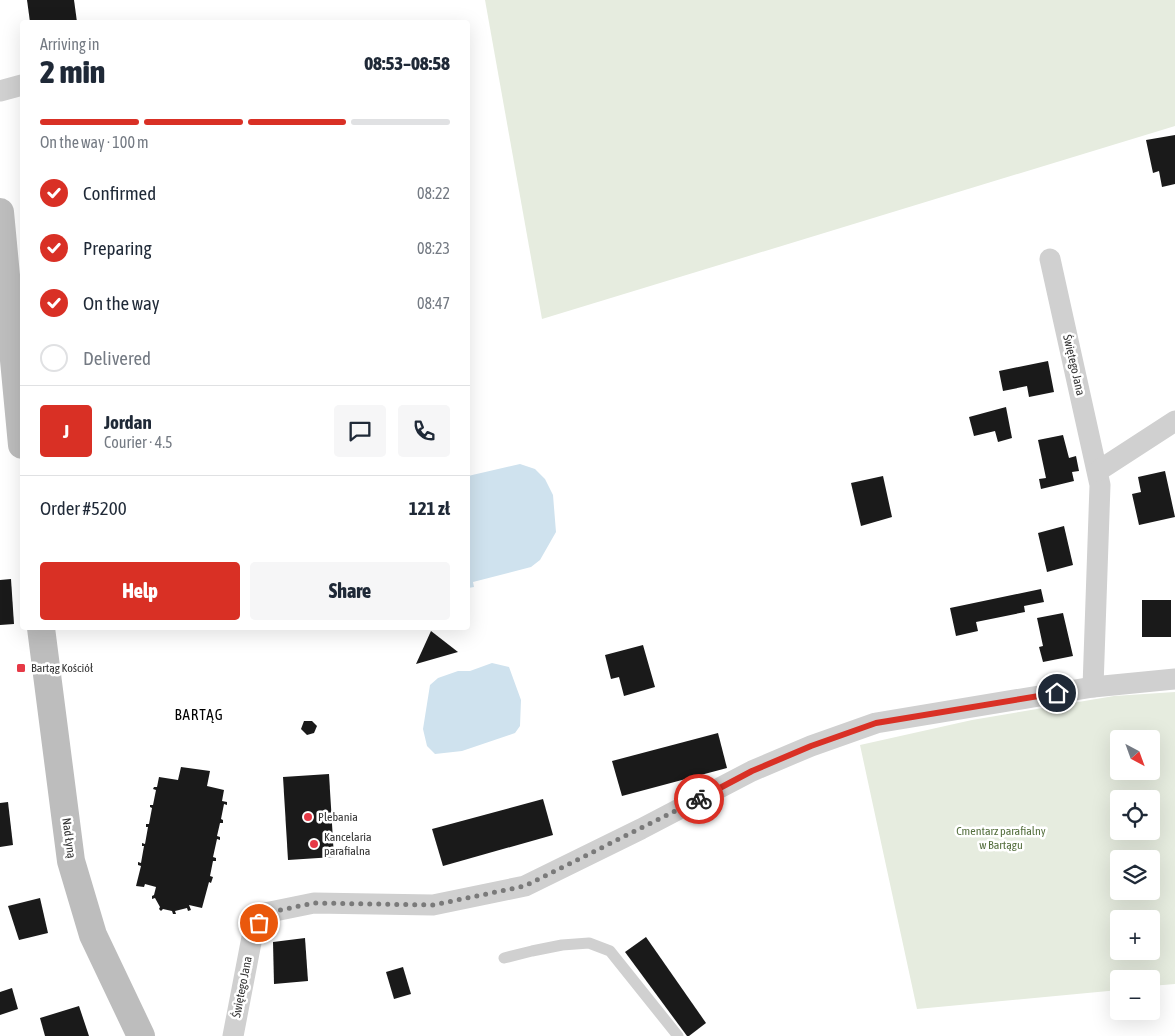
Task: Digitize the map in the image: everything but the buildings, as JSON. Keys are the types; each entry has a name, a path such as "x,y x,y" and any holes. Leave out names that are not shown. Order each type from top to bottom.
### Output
{"street":[{"path":"0,92 20,86"},
{"path":"0,212 20,425"},
{"name":"Świętego Jana","path":"1050,259 1100,485 1093,687"},
{"path":"1098,471 1175,421"},
{"name":"Nad Łyną","path":"42,630 71,861 93,935 141,1036"},
{"name":"Świętego Jana","path":"233,1036 253,932 266,913 314,903 433,905 525,886 752,771 811,746 876,723 1093,687 1175,679"}],"lane":[{"path":"504,958 532,950 562,945 588,944 610,950 678,1036"}],"green space":[{"path":"485,0 1175,0 1175,126 542,319"},
{"name":"Cmentarz parafialny w Bartągu","path":"1175,692 1175,984 1160,985 1160,970 1110,970 1110,991 917,1009 860,745 972,720 1114,696"}],"water":[{"path":"520,464 535,469 545,479 553,495 556,532 540,560 531,567 473,582 474,587 470,588 470,476"},
{"path":"492,663 509,667 521,700 520,726 515,733 462,751 435,754 427,746 423,729 430,685 438,678 458,671 470,671"}],"way so far":[{"path":"259,923 266,913 314,903 433,905 525,886 699,799"}],"place":[{"name":"Bartąg Kościół","path":"21,668"},
{"name":"Plebania","path":"308,817"},
{"name":"Kancelaria parafialna","path":"314,844"}],"district":[{"name":"BARTĄG","path":"199,714"}],"route":[{"path":"699,799 752,771 811,746 876,723 1057,693"}]}
